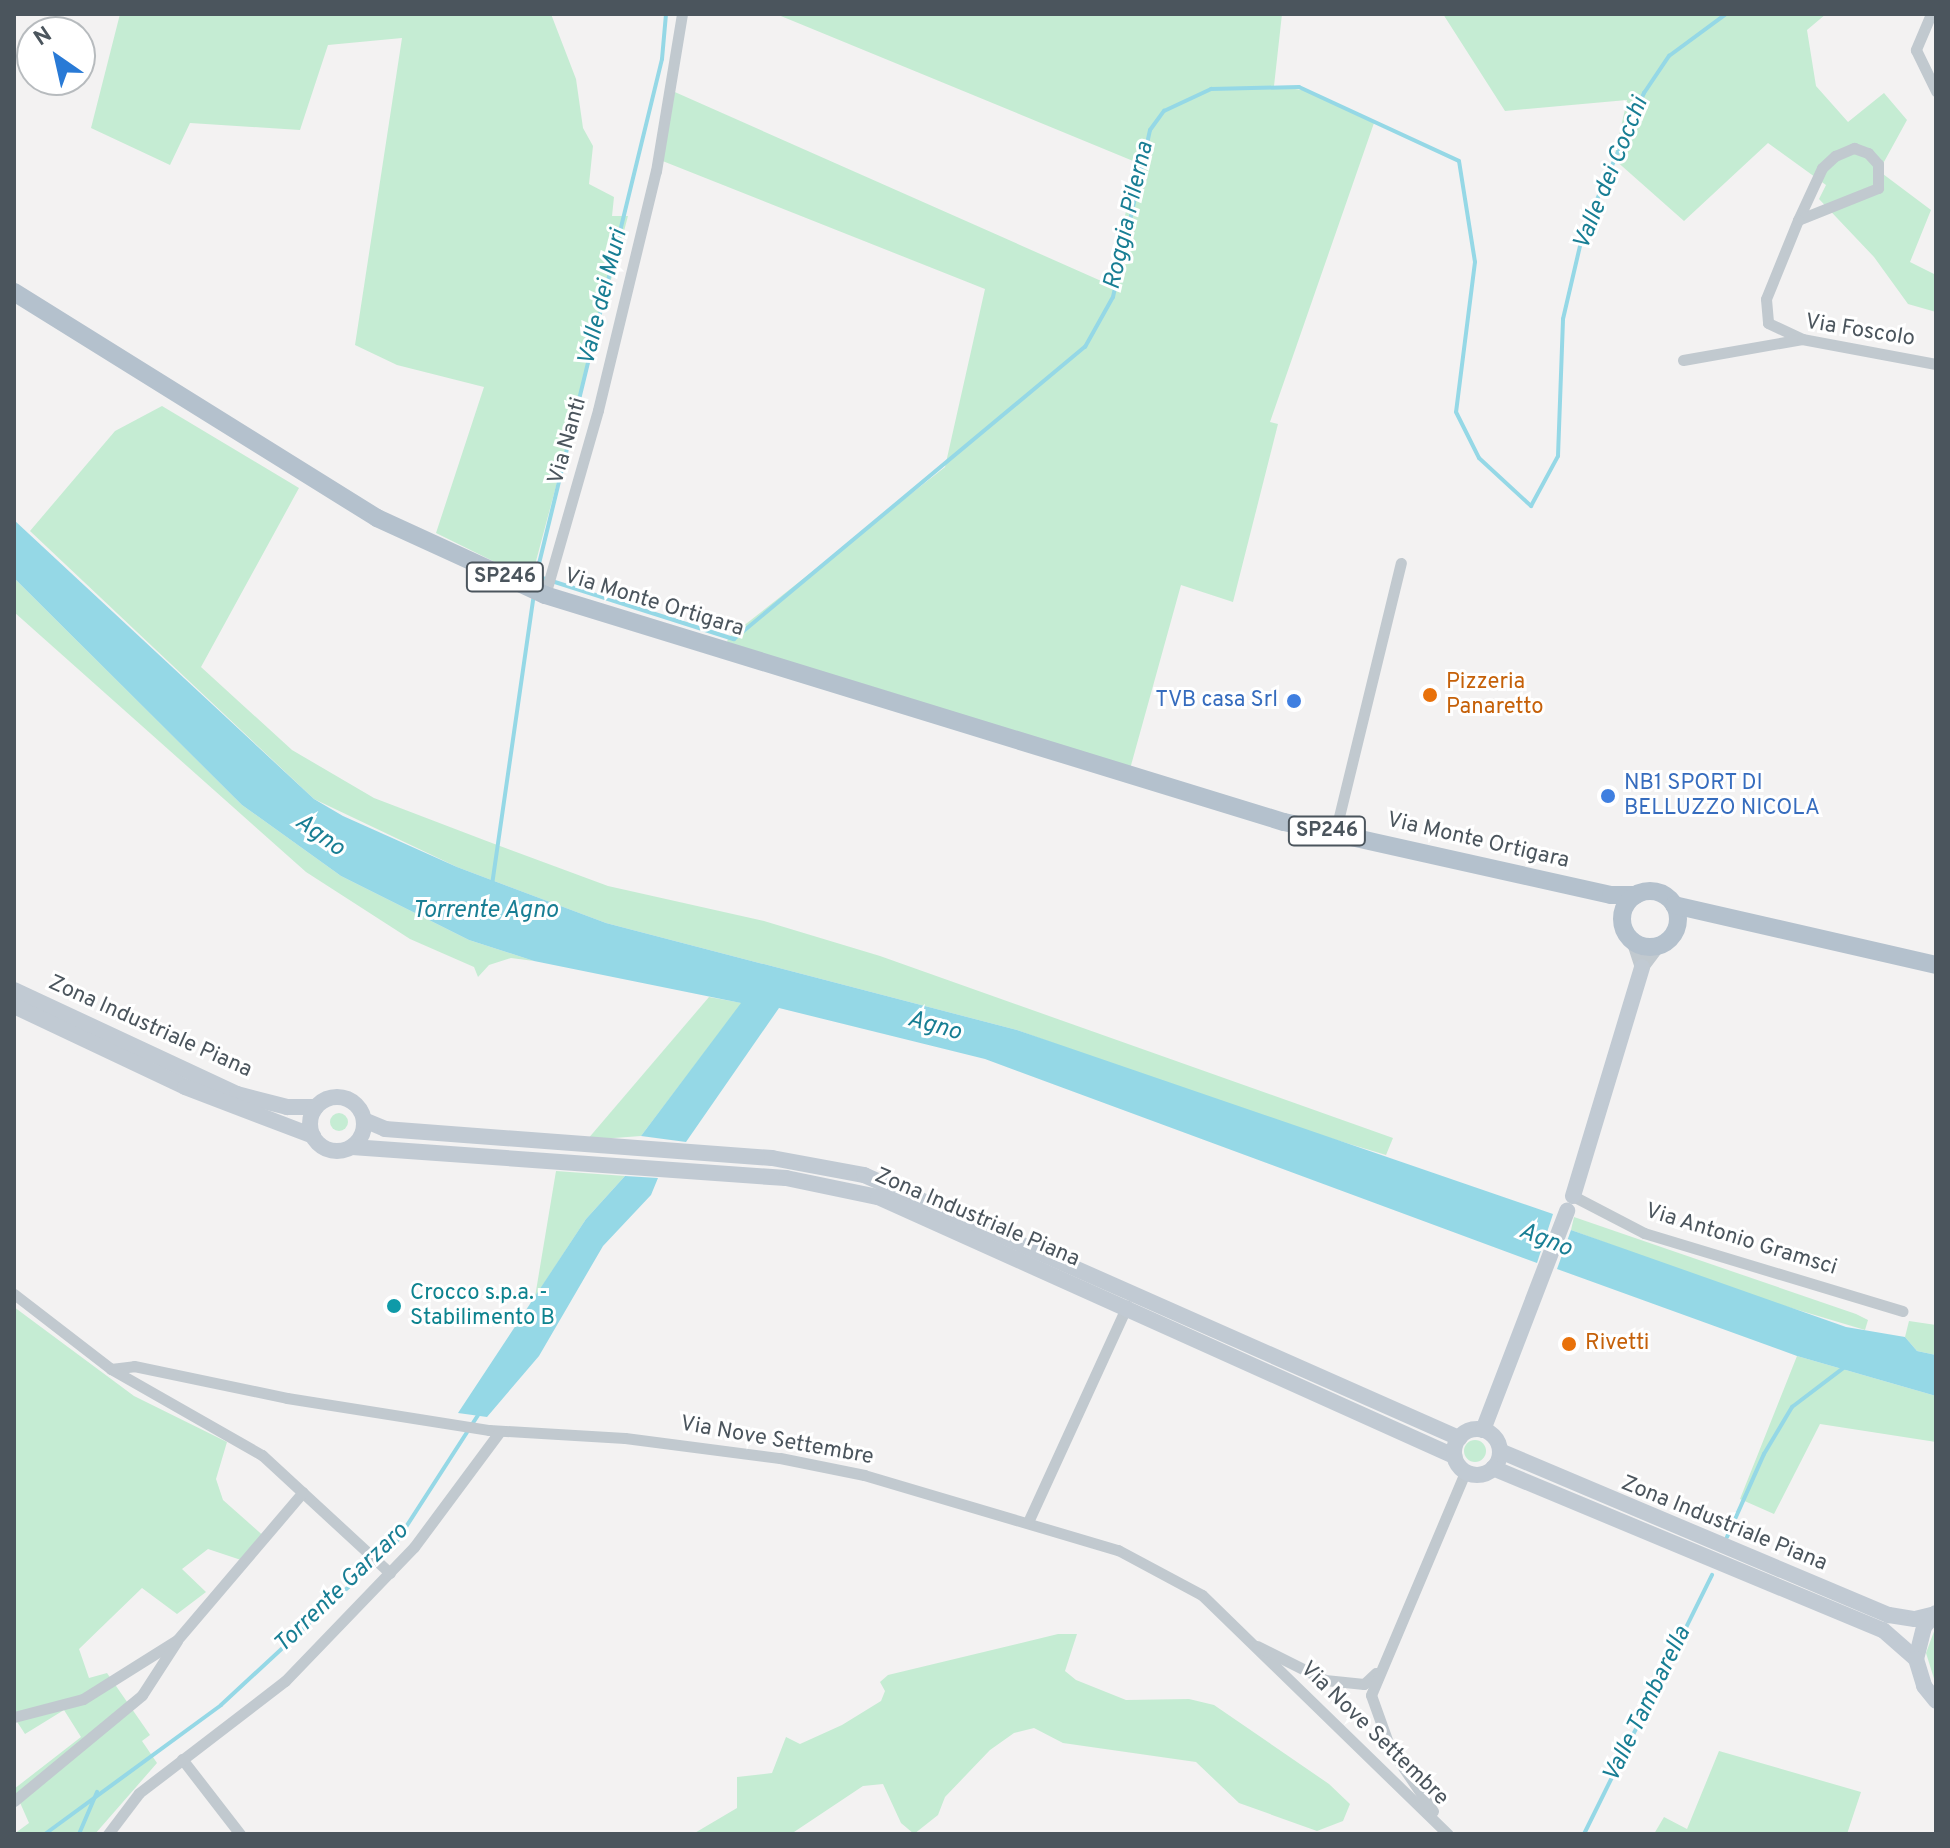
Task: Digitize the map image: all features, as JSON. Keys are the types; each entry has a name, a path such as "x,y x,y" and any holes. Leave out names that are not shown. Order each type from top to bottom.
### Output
{"main road":[{"name":"Via Monte Ortigara","path":"14,292 377,518 545,595 1335,833 1611,895 1636,895"},
{"path":"1621,917 1636,895 1657,892 1674,905 1936,965"},
{"path":"1611,895 1634,943 1657,947 1670,938 1677,924 1674,905"},
{"path":"1677,924 1704,912"},
{"path":"1500,1451 1493,1468 1479,1475 1465,1473 1454,1456 1459,1438 1483,1430 1540,1289 1570,1204 1642,967"},
{"name":"Zona Industriale Piana","path":"14,990 237,1094 287,1107 316,1107"},
{"name":"Zona Industriale Piana","path":"14,1006 185,1087 313,1136"},
{"path":"343,1097 358,1106 364,1120 362,1135 352,1147 326,1149 313,1136 310,1121 316,1107 328,1098 343,1097"},
{"name":"Zona Industriale Piana","path":"364,1120 385,1129 824,1165 891,1185 1459,1438"},
{"name":"Zona Industriale Piana","path":"352,1147 786,1178 878,1197 1127,1306 1454,1456"},
{"name":"Zona Industriale Piana","path":"1483,1430 1494,1437 1500,1451 1889,1615 1915,1619 1936,1614"},
{"name":"Zona Industriale Piana","path":"1493,1468 1883,1630 1916,1659"},
{"name":"Zona Industriale Piana","path":"1936,1614 1918,1642 1916,1659 1924,1686 1936,1701"}],"street":[{"name":"Via Nanti","path":"545,595 598,410 656,171 682,14"},
{"path":"1931,14 1916,50 1936,91"},
{"path":"1798,220 1878,188 1878,164 1868,153 1854,148 1835,156 1822,168 1798,220 1766,299 1768,323 1802,339"},
{"name":"Via Foscolo","path":"1683,360 1802,339 1936,364"},
{"path":"1335,833 1401,563"},
{"path":"1634,943 1642,967"},
{"path":"1642,967 1657,947"},
{"name":"Via Antonio Gramsci","path":"1570,1204 1644,1233 1902,1311"},
{"path":"14,1294 111,1369 235,1436 303,1492 390,1573"},
{"path":"1028,1522 1127,1306"},
{"name":"Via Nove Settembre","path":"111,1369 134,1366 494,1431 625,1438 780,1458 864,1475 1028,1522 1160,1569 1202,1595 1448,1834"},
{"path":"108,1834 139,1793 285,1681 390,1573 494,1431"},
{"path":"1448,1834 1381,1730 1371,1695 1465,1473"},
{"path":"14,1801 142,1695 177,1640 303,1492"},
{"path":"14,1717 83,1699 177,1640"},
{"path":"1249,1642 1325,1680 1364,1684 1382,1668"},
{"path":"182,1759 240,1834"}],"green space":[{"path":"120,14 551,14 576,79 583,128 593,146 589,184 614,197 612,216 628,216 531,580 436,533 484,387 397,365 355,345 402,38 328,45 300,130 190,123 170,165 91,128"},
{"path":"776,14 1282,14 1274,86 1309,91 1374,123 1270,422 1278,424 1233,602 1181,585 1130,769 726,647 728,638 945,467 985,289 655,158 668,89 1108,284 1138,163"},
{"path":"1443,14 1826,14 1807,30 1816,86 1848,122 1884,93 1907,120 1879,171 1931,210 1910,262 1936,275 1936,312 1908,304 1874,257 1819,199 1826,185 1768,143 1684,221 1614,159 1627,100 1505,111"},
{"path":"162,406 299,488 201,667 292,750 374,798 608,886 764,921 880,956 1393,1138 1386,1155 1250,1114 1017,1030 606,923 457,867 314,799 30,531 115,431"},
{"path":"14,578 242,805 341,876 469,940 534,961 511,958 489,965 478,977 474,967 410,939 306,872 14,612"},
{"path":"709,997 742,1003 641,1136 587,1140"},
{"path":"335,1113 343,1113 348,1122 346,1129 335,1131 330,1126 330,1118"},
{"path":"556,1171 625,1176 586,1219 535,1297"},
{"path":"1574,1217 1856,1314 1868,1320 1865,1330 1745,1294 1571,1230"},
{"path":"14,1307 134,1396 227,1442 216,1479 223,1500 267,1539 244,1561 208,1549 182,1569 206,1592 177,1614 142,1588 79,1649 89,1678 107,1673 150,1735 142,1741 157,1763 95,1834 14,1834 29,1823 14,1789 81,1737 64,1710 25,1734 14,1717"},
{"path":"1909,1321 1936,1325 1936,1355 1917,1351 1905,1337"},
{"path":"1797,1356 1936,1396 1936,1442 1820,1424 1774,1514 1740,1499"},
{"path":"1475,1440 1486,1451 1475,1462 1464,1451"},
{"path":"1936,1626 1936,1685 1926,1653"},
{"path":"1058,1634 1077,1634 1065,1671 1076,1680 1126,1700 1189,1699 1214,1705 1329,1784 1350,1804 1343,1821 1317,1831 1239,1803 1196,1762 1063,1743 1034,1728 1014,1733 990,1750 945,1797 938,1815 914,1834 901,1823 883,1784 863,1786 791,1834 693,1834 737,1808 737,1777 772,1773 786,1737 800,1744 842,1725 881,1701 885,1691 880,1682 888,1675"},
{"path":"1719,1751 1861,1792 1847,1834 1654,1834 1664,1817 1687,1829"}],"water":[{"name":"Torrente Agno","path":"14,520 314,799 343,816 457,867 606,923 1017,1030 1553,1214 1537,1263 985,1059 779,1008 686,1142 641,1136 741,1003 534,961 469,940 341,876 242,805 14,578"},
{"path":"625,1176 658,1178 651,1195 603,1246 539,1356 487,1417 458,1413 586,1219"},
{"path":"1571,1230 1846,1327 1905,1337 1917,1351 1936,1355 1936,1396 1797,1356 1557,1269"}],"waterway":[{"name":"Valle dei Muri","path":"536,576 662,59 666,14"},
{"name":"Roggia Pilerna","path":"536,576 734,639 1085,347 1113,297 1150,130 1164,111 1211,89 1299,87 1459,161 1475,262 1456,412 1479,458 1531,506 1558,456 1563,319 1584,229 1644,93 1669,56 1726,14"},
{"name":"Valle dei Muri","path":"492,885 533,599"},
{"name":"Valle Tambarella","path":"1727,1537 1764,1454 1792,1407 1846,1366"},
{"name":"Torrente Garzaro","path":"45,1834 221,1705 395,1544 480,1412"},
{"name":"Valle Tambarella","path":"1584,1834 1712,1575"},
{"path":"79,1834 97,1792"}],"place":[{"name":"Pizzeria Panaretto","path":"1430,695"},
{"name":"TVB casa Srl","path":"1294,701"},
{"name":"NB1 SPORT DI BELLUZZO NICOLA","path":"1608,796"},
{"name":"Crocco s.p.a. - Stabilimento B","path":"394,1306"},
{"name":"Rivetti","path":"1569,1344"}],"water label":[{"name":"Valle dei Cocchi","path":"1612,174"},
{"name":"Agno","path":"319,836"},
{"name":"Agno","path":"934,1027"},
{"name":"Agno","path":"1545,1241"}]}
